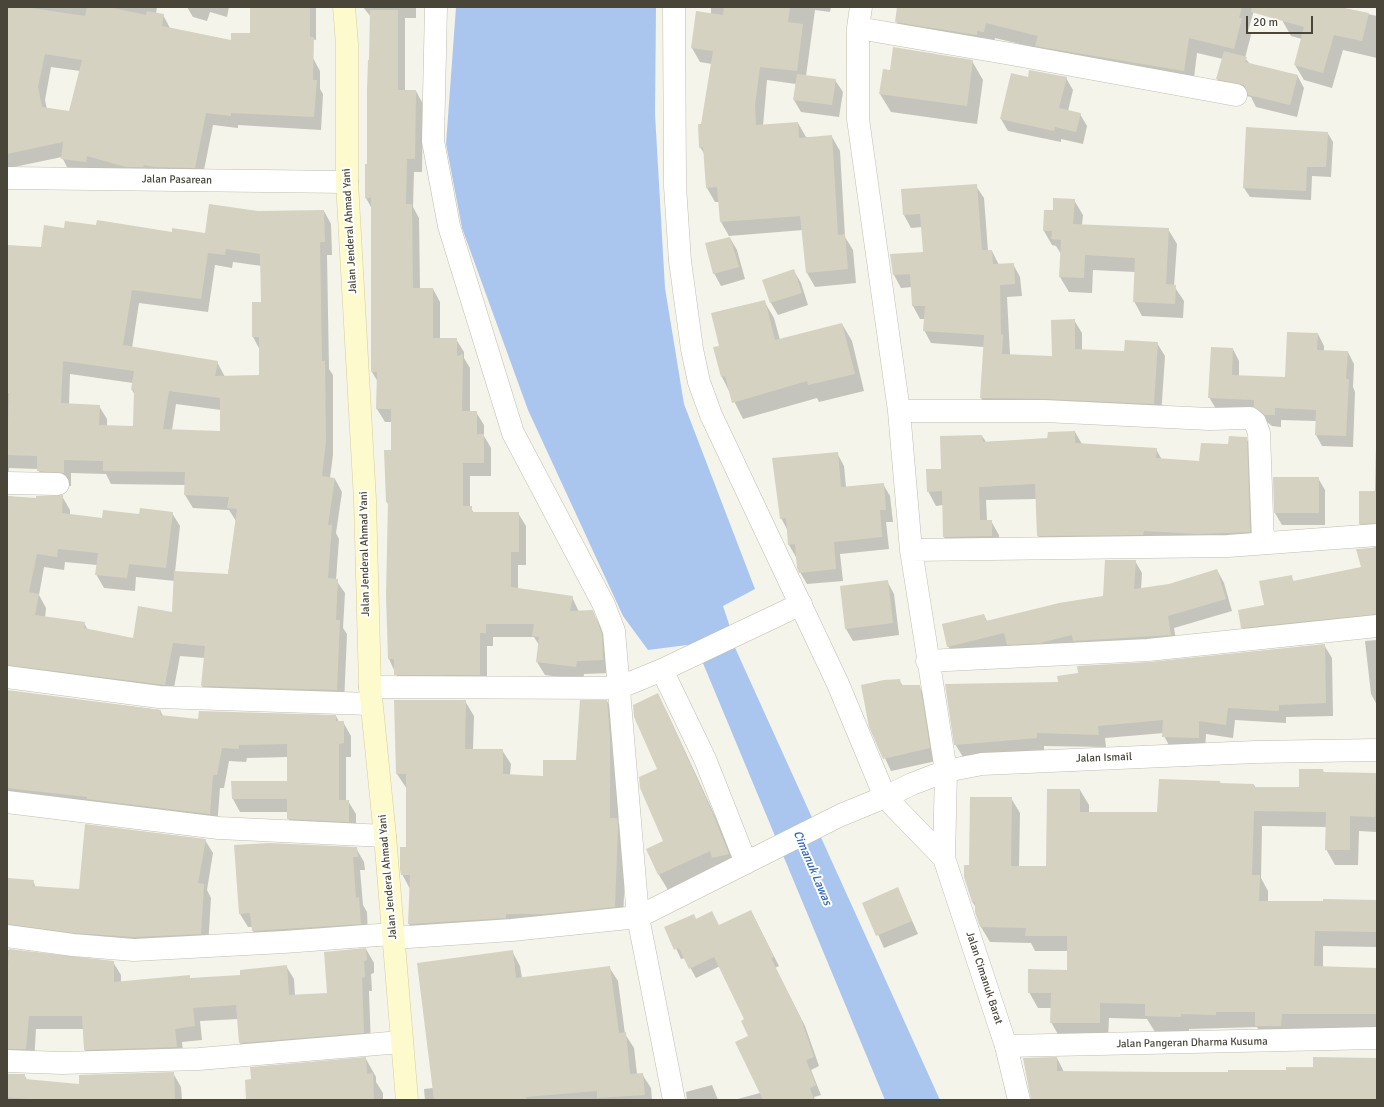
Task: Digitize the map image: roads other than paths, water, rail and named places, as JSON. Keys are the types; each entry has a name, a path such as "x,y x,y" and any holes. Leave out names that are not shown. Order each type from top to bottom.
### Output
{"main road":[{"name":"Jalan Jenderal Ahmad Yani","path":"344,7 347,44 347,182 365,500 370,696 385,836 392,936 407,1100"}],"street":[{"path":"436,7 433,141 449,226 513,433 604,605 614,631 638,917 674,1100"},
{"path":"674,7 675,186 680,261 696,369 711,415 838,684 885,797 944,858"},
{"path":"861,7 858,28 858,119 899,411 911,550 927,661 946,772 944,858"},
{"path":"858,28 1236,95"},
{"name":"Jalan Pasarean","path":"7,178 347,182"},
{"path":"899,411 1044,411 1209,419 1250,418 1255,422 1259,433 1264,543"},
{"path":"7,483 58,484"},
{"path":"911,550 1228,546 1377,535"},
{"path":"7,678 159,697 370,696 618,688 662,670 800,604"},
{"path":"927,661 1148,650 1377,626"},
{"path":"662,670 752,860"},
{"name":"Jalan Ismail","path":"638,917 841,815 912,784 946,772 982,764 1255,752 1377,750"},
{"path":"7,802 219,828 385,836"},
{"name":"Jalan Cimanuk Barat","path":"944,858 1006,1046 1019,1100"},
{"path":"7,936 73,945 134,950 512,930 638,917"},
{"name":"Jalan Pangeran Dharma Kusuma","path":"1006,1046 1377,1038"},
{"path":"7,1061 62,1063 199,1059 401,1042"}],"water":[{"name":"Cimanuk Lawas","path":"456,7 656,7 655,114 665,288 684,404 755,589 723,606 730,627 727,630 940,1100 885,1100 695,644 648,650 623,616 528,410 462,228 446,144"}]}
